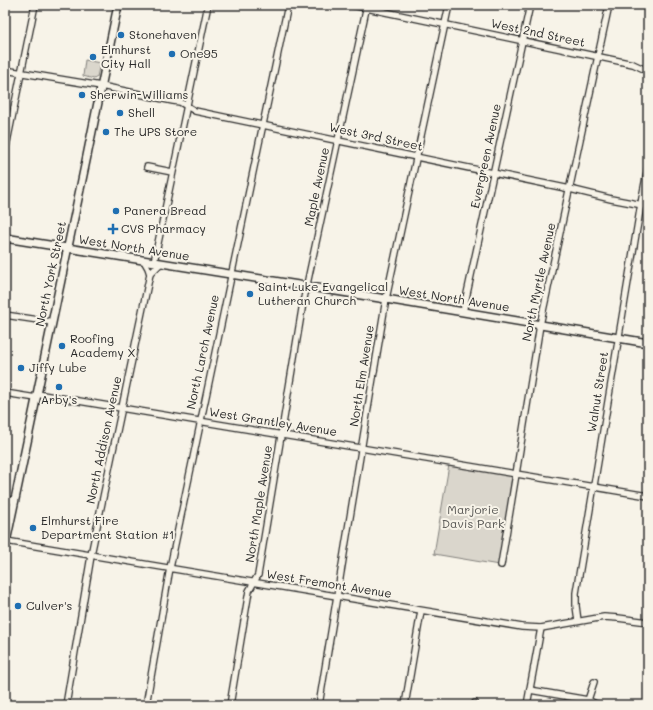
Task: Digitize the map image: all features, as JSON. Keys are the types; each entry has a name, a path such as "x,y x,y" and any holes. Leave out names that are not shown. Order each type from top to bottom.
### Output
{"main road":[{"name":"North York Street","path":"6,544 118,5"},
{"name":"West North Avenue","path":"5,238 307,286 648,343"}],"street":[{"path":"5,152 36,5"},
{"path":"150,274 157,263 172,172 208,5"},
{"name":"North Larch Avenue","path":"146,705 170,568 288,5"},
{"name":"West 2nd Street","path":"352,5 366,6 633,64 648,71"},
{"name":"North Elm Avenue","path":"319,705 386,299 449,5"},
{"name":"Evergreen Avenue","path":"464,312 530,5"},
{"name":"North Myrtle Avenue","path":"501,565 540,325 609,5"},
{"name":"Maple Avenue","path":"303,303 366,6"},
{"name":"West 3rd Street","path":"5,70 101,86 180,102 195,110 262,125 648,206"},
{"path":"147,167 172,172"},
{"name":"Walnut Street","path":"578,621 576,597 618,338 648,167"},
{"path":"144,260 150,274"},
{"name":"North Addison Avenue","path":"66,705 91,555 150,274"},
{"name":"North Maple Avenue","path":"230,705 249,591 258,575 303,303"},
{"path":"5,315 52,322"},
{"name":"West Grantley Avenue","path":"5,393 121,408 648,496"},
{"path":"5,499 15,501"},
{"name":"West Fremont Avenue","path":"6,544 91,555 522,627 541,628 593,618 610,617 648,622"},
{"path":"405,705 421,610"},
{"path":"527,705 541,628"},
{"path":"648,641 648,650"},
{"path":"588,700 594,682"},
{"path":"530,690 588,700 598,705"}],"green space":[{"path":"85,60 100,63 97,77 94,79 83,76"},
{"name":"Marjorie Davis Park","path":"449,465 510,475 512,477 499,565 434,554"}],"place":[{"name":"Stonehaven","path":"121,35"},
{"name":"One95","path":"172,54"},
{"name":"Elmhurst City Hall","path":"93,57"},
{"name":"Sherwin-Williams","path":"82,95"},
{"name":"Shell","path":"120,113"},
{"name":"The UPS Store","path":"106,132"},
{"name":"Panera Bread","path":"116,211"},
{"name":"CVS Pharmacy","path":"113,229"},
{"name":"Saint Luke Evangelical Lutheran Church","path":"250,294"},
{"name":"Roofing Academy X","path":"62,346"},
{"name":"Jiffy Lube","path":"21,368"},
{"name":"Arby's","path":"59,387"},
{"name":"Elmhurst Fire Department Station #1","path":"33,528"},
{"name":"Culver's","path":"18,606"}]}
